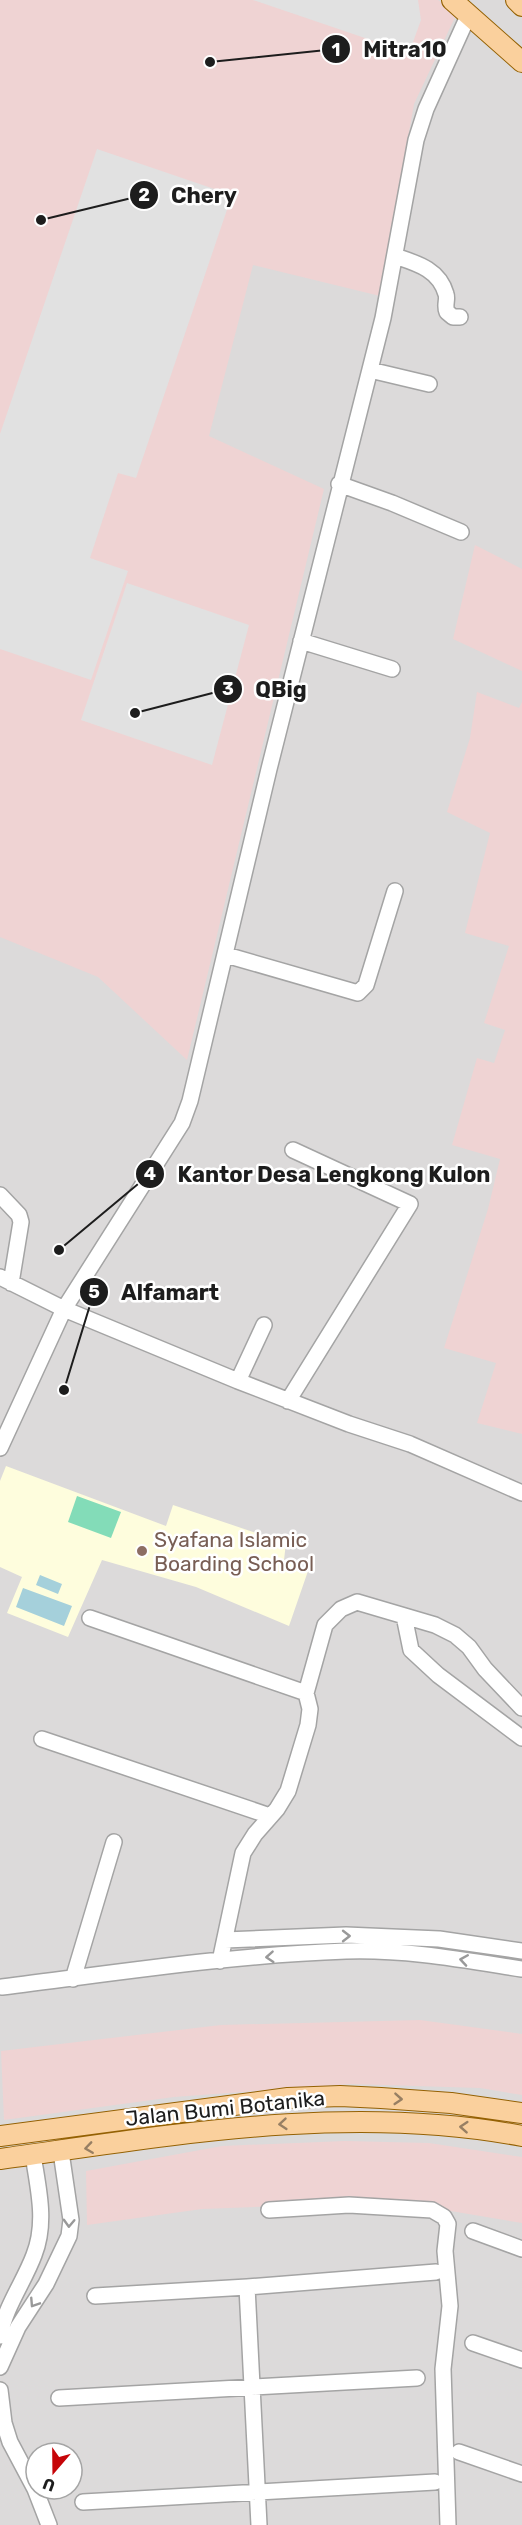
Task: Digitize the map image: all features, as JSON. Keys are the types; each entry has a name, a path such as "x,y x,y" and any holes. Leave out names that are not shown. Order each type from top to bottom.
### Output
{"main road":[{"path":"452,0 522,62"},
{"path":"516,0 522,6"},
{"path":"340,2096 341,2121"},
{"name":"Jalan Bumi Botanika","path":"0,2136 213,2106 288,2098 340,2096 451,2103 522,2114"},
{"name":"Jalan Bumi Botanika","path":"0,2159 229,2129 309,2121 475,2128 522,2136"}],"street":[{"path":"0,1448 64,1310 182,1123 190,1101 339,484 383,318 419,129 469,14"},
{"path":"395,256 418,263 433,273 447,296 447,312 453,317 460,317"},
{"path":"370,370 429,384"},
{"path":"339,484 462,532"},
{"path":"302,641 392,669"},
{"path":"226,955 358,993 364,988 395,891"},
{"path":"288,1401 410,1204 293,1150"},
{"path":"0,1195 19,1215 21,1222 6,1280 64,1310 288,1401 410,1444 522,1493"},
{"path":"238,1381 264,1324"},
{"path":"220,1961 243,1853 255,1833 288,1791 308,1725 310,1709 306,1693 326,1625 341,1609 357,1602 455,1635 514,1693 522,1708"},
{"path":"404,1616 411,1650 438,1675 522,1738"},
{"path":"90,1618 306,1693"},
{"path":"42,1739 270,1816"},
{"path":"73,1978 114,1842"},
{"path":"225,1940 346,1935 439,1939 522,1951"},
{"path":"2,1987 220,1961 347,1951 436,1955 522,1970"},
{"path":"0,2367 18,2327 46,2284 69,2236 71,2220 61,2152"},
{"path":"0,2336 8,2309 34,2254 40,2235 41,2213 33,2155"},
{"path":"269,2210 349,2205 432,2210 444,2217 447,2224 445,2252 450,2306 443,2369 448,2525"},
{"path":"473,2231 522,2249"},
{"path":"95,2296 436,2272"},
{"path":"247,2287 258,2525"},
{"path":"473,2343 522,2360"},
{"path":"59,2398 417,2378"},
{"path":"0,2390 3,2417 10,2442 35,2489 49,2525"},
{"path":"459,2452 522,2474"},
{"path":"82,2502 435,2482"}],"shaded area":[{"path":"0,0 522,0 522,2525 0,2525"},
{"path":"0,0 438,0 457,13 414,104 380,296 253,265 209,436 324,489 187,1060 98,977 0,937"},
{"path":"253,0 418,0 421,20 409,53"},
{"path":"97,149 232,195 136,478 118,473 90,558 128,571 91,680 0,649 0,434"},
{"path":"475,545 522,569 522,671 453,639"},
{"path":"127,583 249,625 212,765 81,720"},
{"path":"477,692 519,708 522,702 522,1434 477,1423 496,1363 444,1348 488,1209 500,1159 452,1145 477,1058 494,1063 505,1030 484,1023 509,946 465,933 490,833 447,812 470,738"},
{"name":"Syafana Islamic Boarding School","path":"6,1466 166,1526 173,1505 286,1543 284,1560 308,1571 289,1626 196,1587 102,1560 68,1637 7,1613 22,1577 0,1567 0,1481"},
{"path":"420,2020 522,2034 522,2095 480,2088 351,2084 174,2097 4,2120 1,2051 221,2025"},
{"path":"345,2141 429,2143 522,2157 522,2223 433,2208 330,2204 202,2209 87,2225 86,2171 222,2146"}],"green space":[{"path":"77,1496 121,1512 111,1538 68,1522"}],"water":[{"path":"40,1575 62,1584 58,1594 36,1585"},
{"path":"23,1588 72,1606 64,1626 16,1607"}],"place":[{"name":"Mitra10","path":"210,62"},
{"name":"Chery","path":"41,220"},
{"name":"QBig","path":"135,713"},
{"name":"Kantor Desa Lengkong Kulon","path":"59,1250"},
{"name":"Alfamart","path":"64,1390"},
{"name":"Syafana Islamic Boarding School","path":"142,1551"}]}
